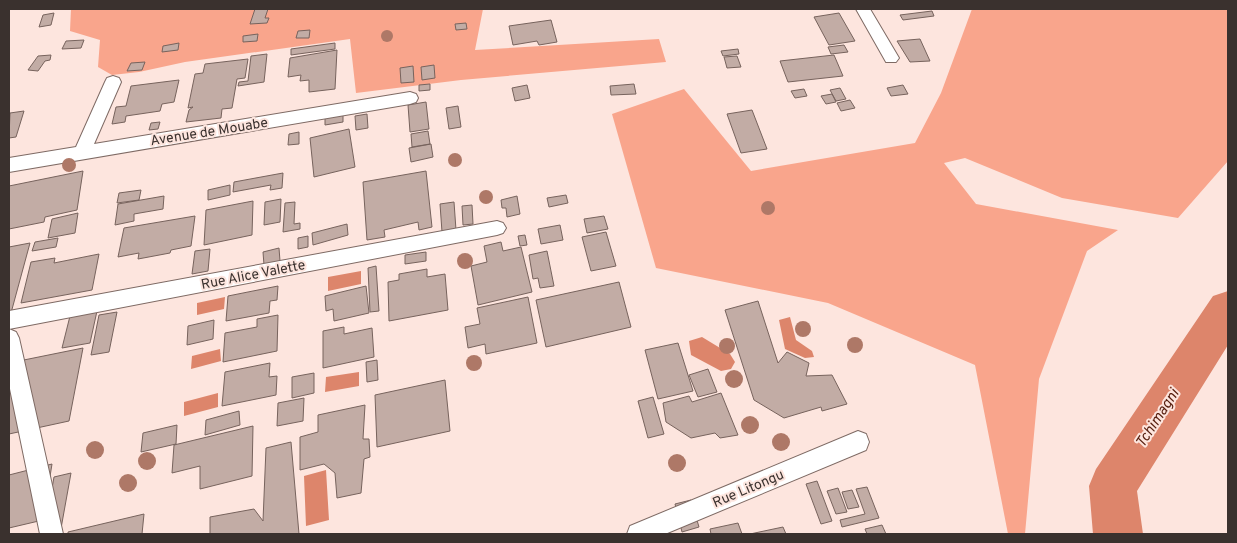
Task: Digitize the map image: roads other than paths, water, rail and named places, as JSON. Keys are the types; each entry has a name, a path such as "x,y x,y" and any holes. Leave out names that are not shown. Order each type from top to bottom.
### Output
{"street":[{"path":"863,9 891,58"},
{"path":"82,152 113,82"},
{"name":"Avenue de Mouabe","path":"9,165 410,98"},
{"name":"Rue Alice Valette","path":"9,320 497,228"},
{"path":"9,338 52,534"},
{"name":"Rue Litongu","path":"638,534 858,442"}],"waterway":[{"name":"Tchimagni","path":"1118,534 1113,486 1228,309"}]}
